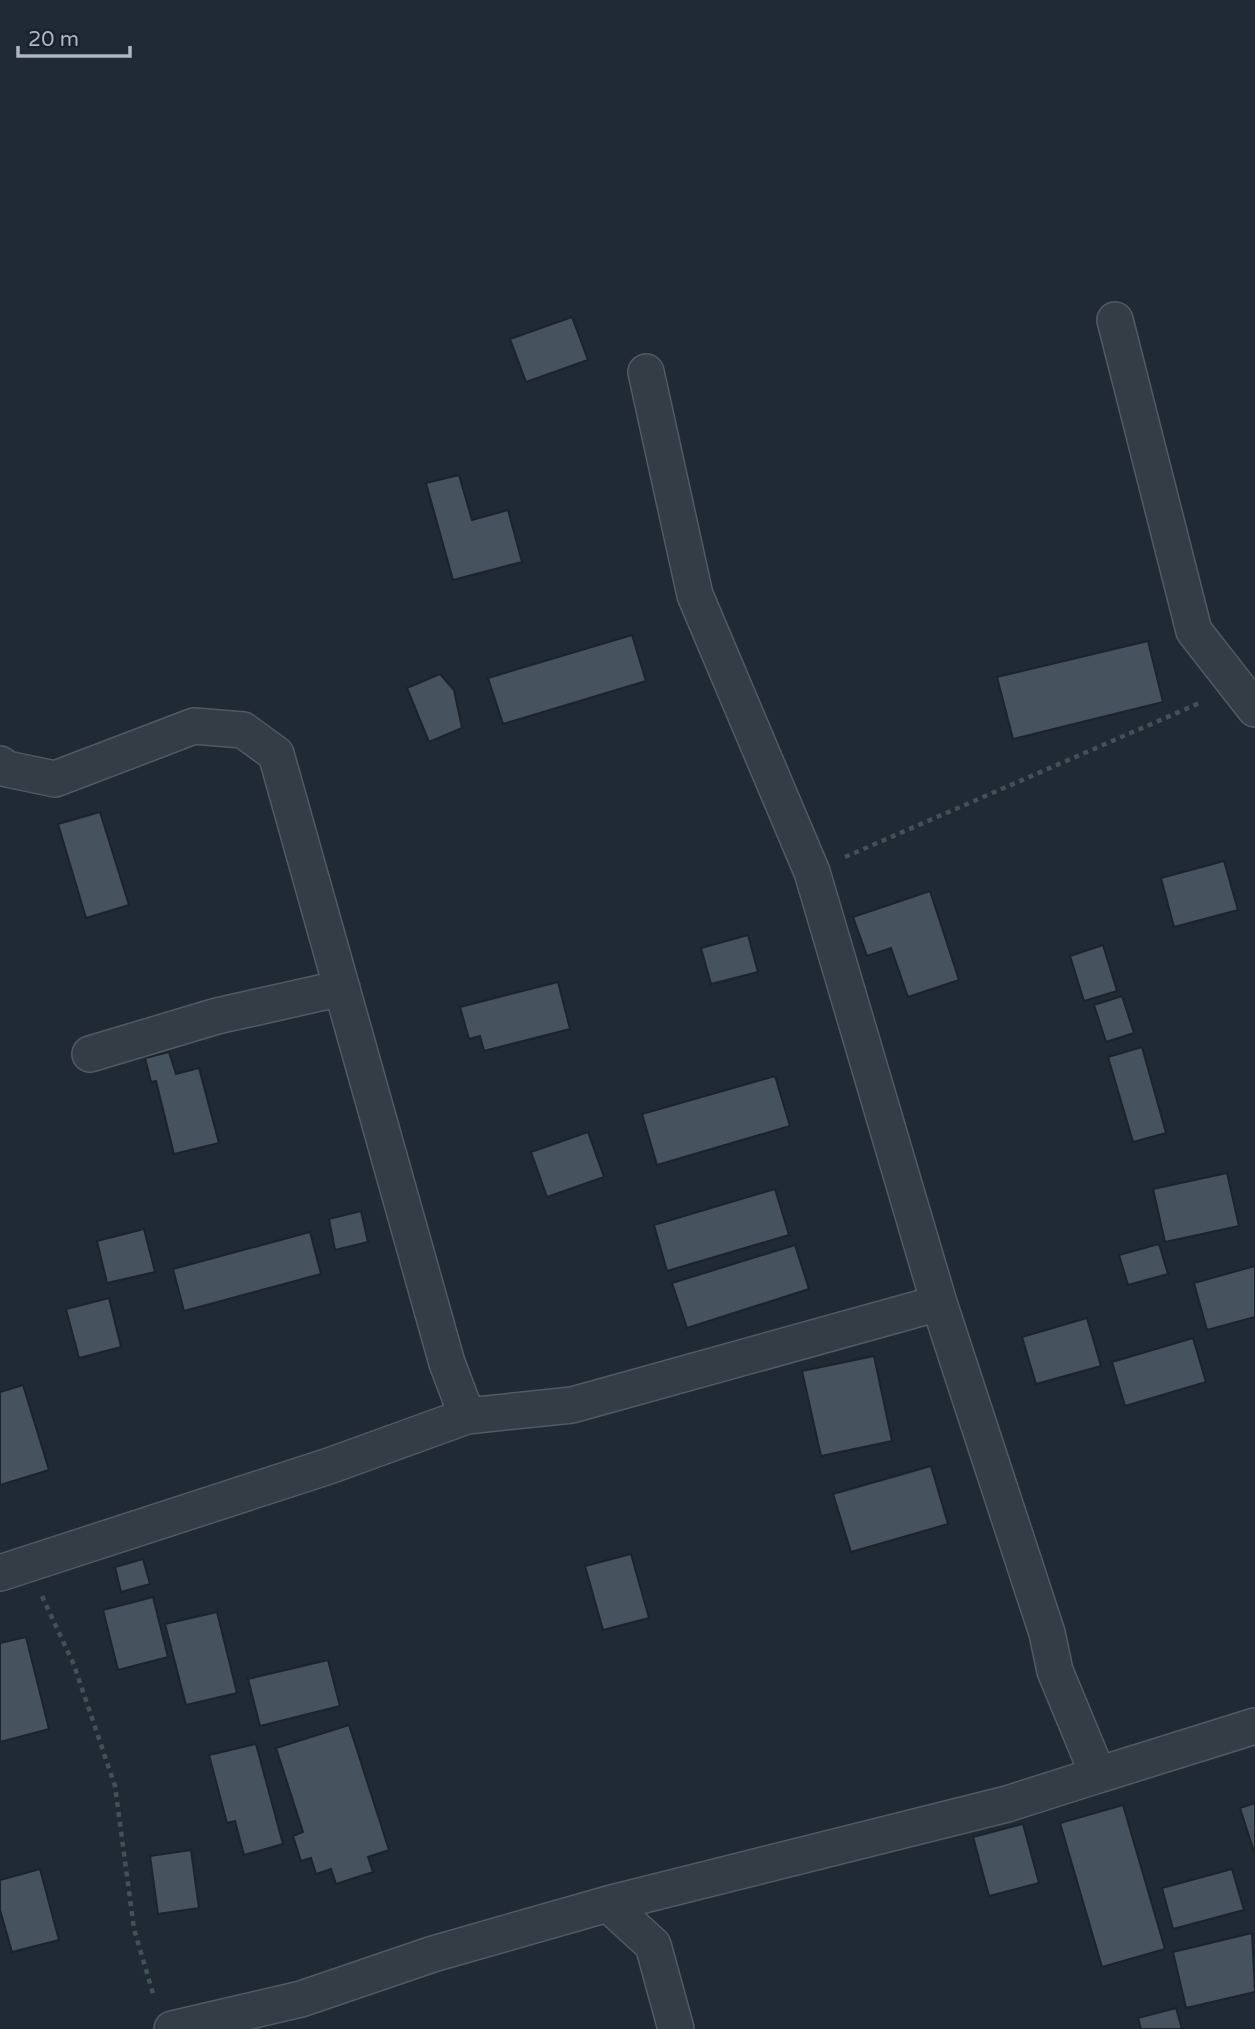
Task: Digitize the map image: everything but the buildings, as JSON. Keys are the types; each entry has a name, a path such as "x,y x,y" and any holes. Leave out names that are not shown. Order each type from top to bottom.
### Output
{"street":[{"path":"1115,320 1194,631 1247,697"},
{"path":"646,372 695,595 811,872 939,1303 1043,1620 1055,1671 1098,1775"},
{"path":"0,764 7,769 55,779 194,726 243,730 276,754 447,1363 467,1416"},
{"path":"90,1054 217,1016 342,988"},
{"path":"14,1568 329,1466 467,1416 572,1405 939,1303"},
{"path":"164,2016 301,1999 433,1954 608,1904 1007,1804 1255,1726"},
{"path":"608,1904 653,1945 676,2029"}],"path":[{"path":"811,872 1247,697"},
{"path":"14,1568 74,1665 115,1786 134,1929 164,2016"}]}
